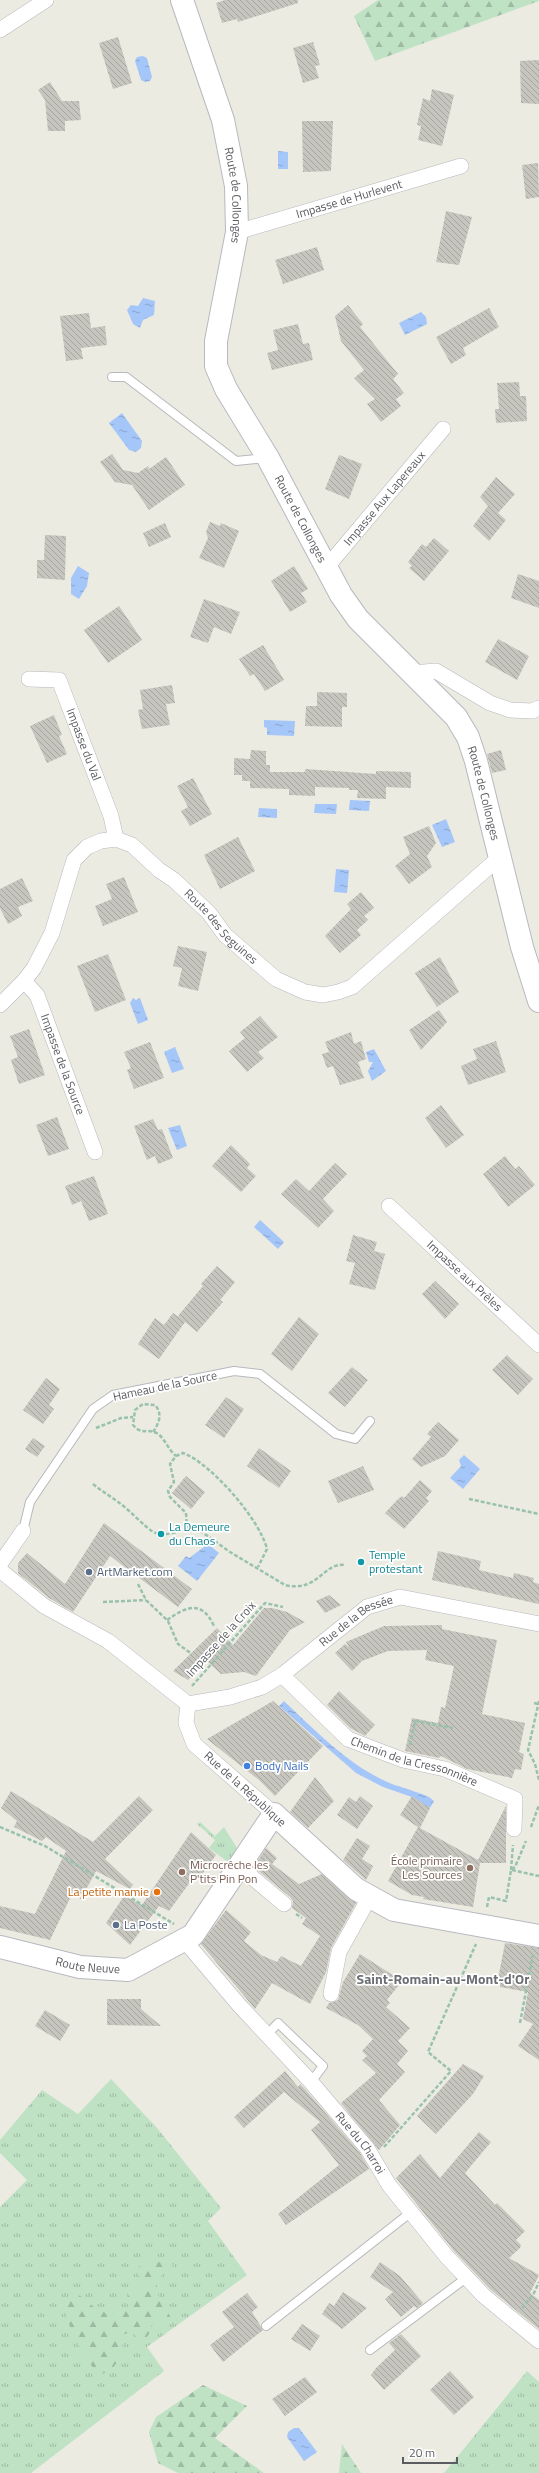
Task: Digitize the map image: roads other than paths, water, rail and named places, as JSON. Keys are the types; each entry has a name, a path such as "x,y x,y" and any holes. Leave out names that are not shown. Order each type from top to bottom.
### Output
{"main road":[{"name":"Route de Collonges","path":"182,0 223,120 236,186 237,232 216,341 216,366 226,389 268,458 341,595 358,619 456,717 468,737 476,761 522,947 539,1001"},
{"path":"189,1938 240,1867 274,1814"},
{"name":"Rue de la République","path":"274,1814 356,1889 369,1898 394,1910 537,1936"},
{"name":"Route Neuve","path":"0,1947 80,1967 128,1970 189,1938"}],"street":[{"path":"0,30 46,0"},
{"name":"Impasse de Hurlevent","path":"237,232 461,166"},
{"name":"Impasse Aux Lapereaux","path":"326,568 443,429"},
{"path":"412,673 436,671 490,703 510,710 532,711 539,708"},
{"name":"Impasse du Val","path":"29,679 59,680 111,816 116,839"},
{"path":"0,1005 24,981 52,933 74,860 87,847 101,841 116,839"},
{"name":"Route des Seguines","path":"116,839 132,845 159,870 174,880 209,913 225,935 276,979 305,992 323,995 352,987 500,857"},
{"name":"Impasse de la Source","path":"24,981 37,995 96,1152"},
{"name":"Impasse aux Prêles","path":"389,1206 539,1346"},
{"name":"Hameau de la Source","path":"0,1564 23,1530"},
{"path":"0,1570 44,1606 108,1641 188,1704"},
{"name":"Rue de la Bessée","path":"188,1704 230,1697 262,1688 282,1675 367,1607 400,1597 539,1624"},
{"name":"Chemin de la Cressonnière","path":"282,1675 348,1739 403,1760 445,1769 515,1799 514,1829"},
{"name":"Rue de la République","path":"188,1704 186,1723 191,1740 274,1814"},
{"path":"240,1867 284,1904"},
{"path":"332,1994 339,1952 369,1898"},
{"name":"Rue du Charroi","path":"189,1938 267,2036 310,2082 375,2158 389,2186 410,2213 466,2278 539,2341"}],"lane":[{"path":"112,378 126,377 236,461 268,458"},
{"name":"Hameau de la Source","path":"23,1530 30,1502 93,1409 113,1395 234,1371 260,1374 336,1434 355,1439 370,1421"},
{"path":"266,2326 410,2213"},
{"path":"370,2350 466,2278"}],"water":[{"path":"143,56 147,58 152,77 150,81 145,82 141,80 135,61 137,57"},
{"path":"278,151 288,152 288,169 278,169"},
{"path":"143,298 155,301 154,315 143,320 140,328 133,324 127,310 131,305 138,306"},
{"path":"421,312 426,317 427,324 405,335 399,323"},
{"path":"122,413 142,441 141,448 136,452 129,450 109,423"},
{"path":"78,566 89,573 87,586 79,599 71,594 71,578"},
{"path":"264,720 295,721 294,736 267,735 267,728 264,727"},
{"path":"350,800 370,801 369,811 349,810"},
{"path":"315,804 337,804 336,814 314,813"},
{"path":"259,808 277,809 277,818 258,817"},
{"path":"446,819 455,842 442,847 432,825"},
{"path":"336,869 349,870 347,893 334,892"},
{"path":"133,998 136,1000 140,998 148,1020 138,1024 130,1003"},
{"path":"175,1047 184,1069 172,1073 164,1052"},
{"path":"374,1049 386,1071 372,1081 368,1071 373,1062 369,1062 366,1052"},
{"path":"180,1125 187,1146 177,1150 168,1128"},
{"path":"260,1220 284,1242 278,1249 254,1227"},
{"path":"464,1455 480,1469 463,1489 450,1478 461,1466 459,1460"},
{"path":"208,1544 219,1553 197,1581 178,1566 186,1556 189,1558"},
{"path":"284,1701 330,1744 355,1764 388,1782 429,1797 434,1801 430,1808 412,1797 383,1787 356,1773 279,1706"},
{"path":"294,2428 299,2428 317,2452 304,2461 287,2437 288,2432"}],"place":[{"name":"La Demeure du Chaos","path":"161,1534"},
{"name":"Temple protestant","path":"361,1562"},
{"name":"ArtMarket.com","path":"89,1572"},
{"name":"Body Nails","path":"247,1766"},
{"name":"École primaire Les Sources","path":"470,1868"},
{"name":"Microcrêche les P'tits Pin Pon","path":"182,1872"},
{"name":"La petite mamie","path":"157,1892"},
{"name":"La Poste","path":"116,1925"}],"district":[{"name":"Saint-Romain-au-Mont-d'Or","path":"443,1979"}]}
